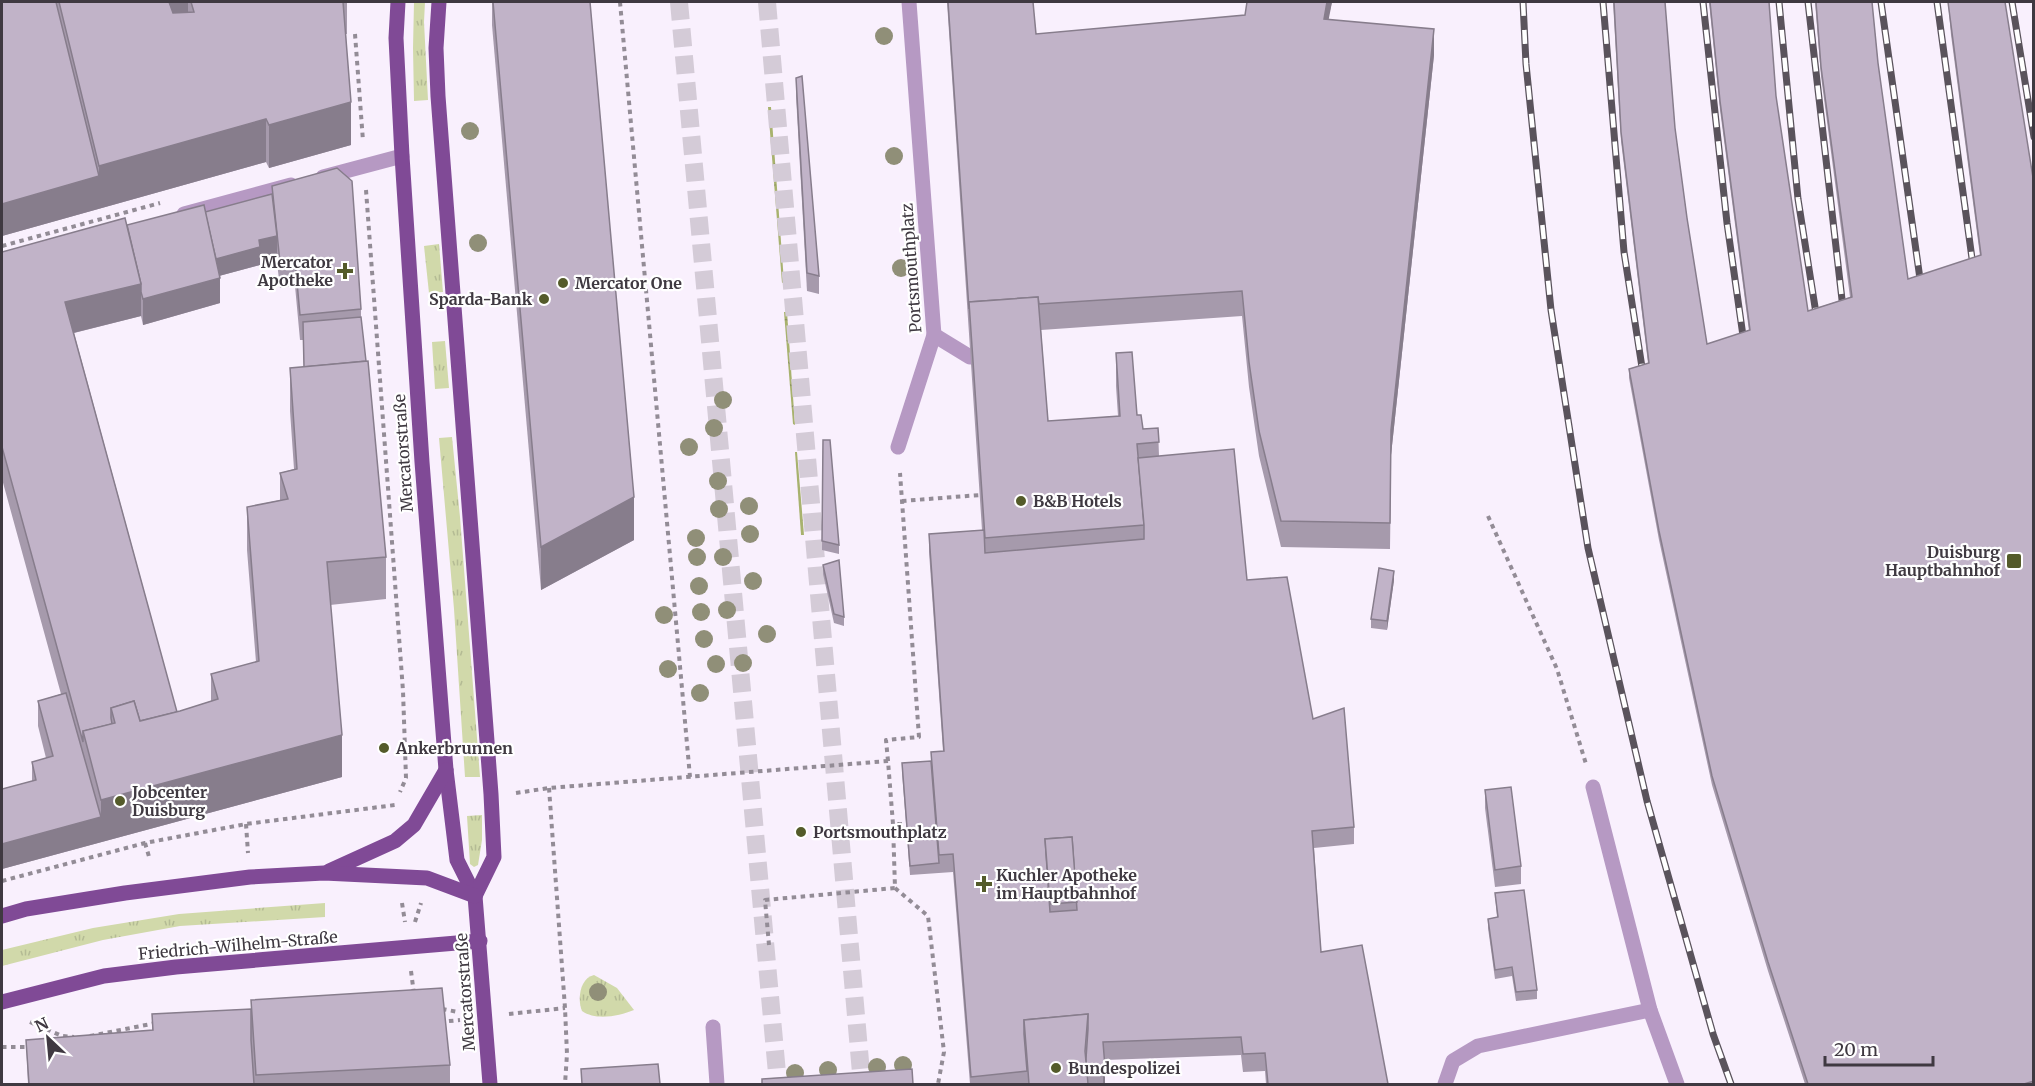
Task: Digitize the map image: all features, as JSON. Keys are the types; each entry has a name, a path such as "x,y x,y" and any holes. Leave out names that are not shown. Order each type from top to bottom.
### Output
{"main road":[{"name":"Mercatorstraße","path":"398,2 396,38 402,156 422,462 446,770 456,860 475,896 490,1084"},
{"path":"2,916 26,909 125,893 250,877 324,873 427,878 475,896 494,857 438,96 436,48 439,2"},
{"path":"324,873 395,841 414,825 446,770"},
{"name":"Friedrich-Wilhelm-Straße","path":"2,1002 104,976 166,968 480,942"}],"street":[{"name":"Portsmouthplatz","path":"898,447 934,335 909,2"},
{"path":"164,219 402,156"},
{"path":"934,335 970,357"},
{"path":"1593,788 1650,1011 1677,1084"},
{"path":"1445,1084 1453,1061 1478,1046 1650,1011"},
{"path":"713,1027 717,1084"}],"path":[{"path":"620,2 690,777"},
{"path":"2,880 145,843 246,824 394,805 406,778 403,691 355,34"},
{"path":"895,888 893,824 886,740 919,737 898,447"},
{"path":"902,501 980,495"},
{"path":"1488,516 1557,669 1593,788"},
{"path":"512,793 549,788 888,761"},
{"path":"549,788 565,1008 567,1054 565,1084"},
{"path":"893,824 906,824"},
{"path":"145,843 150,860"},
{"path":"769,945 765,900 895,888 928,916 944,1052 938,1084"},
{"path":"408,948 414,999"},
{"path":"435,1023 565,1008"},
{"path":"439,1009 485,1017"},
{"path":"22,1019 62,1036 81,1037 144,1024 166,1022"},
{"path":"2,1047 33,1047"}],"green space":[{"path":"414,2 425,2 428,100 414,101 413,48"},
{"path":"439,244 443,292 429,293 424,246"},
{"path":"445,341 449,388 435,389 432,342"},
{"path":"452,437 480,777 465,777 454,609 439,438"},
{"path":"482,815 482,840 478,865 474,867 470,864 467,816"},
{"path":"325,903 325,917 180,926 103,940 2,966 2,950 93,928 179,914"},
{"path":"594,975 617,988 634,1010 615,1016 601,1017 582,1011 581,990 586,980"}],"water":[{"path":"768,107 771,107 784,282 782,283"},
{"path":"784,312 787,312 795,425 793,424"},
{"path":"795,452 797,452 804,535 801,535"}],"building":[{"path":"2,2 56,2 99,176 2,204"},
{"path":"59,2 169,2 173,13 194,12 191,2 343,2 351,102 269,125 266,119 99,166"},
{"name":"Mercator One","path":"493,2 590,2 634,497 541,547"},
{"path":"948,2 1033,2 1036,34 1245,15 1247,2 1327,2 1324,19 1434,29 1391,430 1390,523 1281,521 1259,431 1242,291 1039,304 1038,297 969,302 969,309"},
{"path":"1614,2 1665,2 1675,128 1707,344 1750,330 1720,101 1710,2 1769,2 1776,96 1808,311 1852,297 1821,67 1816,2 1872,2 1878,63 1908,279 1981,255 1948,2 2005,2 2034,184 2034,1081 2024,1084 1808,1084 1768,962 1712,776 1659,531 1629,369 1649,363 1621,132"},
{"path":"802,76 819,276 807,273 796,78"},
{"path":"337,168 352,181 361,309 300,315 295,260 280,262 272,186"},
{"path":"272,194 277,236 259,240 260,247 216,259 205,212"},
{"path":"204,205 220,278 143,299 127,225"},
{"path":"125,218 141,284 65,302 177,712 140,721 134,701 111,708 112,724 83,731 83,742 2,447 2,252"},
{"path":"1038,297 1048,421 1120,416 1116,353 1132,352 1137,415 1141,415 1143,429 1158,428 1159,442 1137,444 1144,525 985,538 969,302"},
{"path":"361,317 366,361 304,367 303,322"},
{"path":"368,361 386,557 327,562 342,735 101,800 83,731 115,723 111,708 134,701 140,721 218,699 211,674 259,661 247,507 288,499 280,473 297,469 290,368"},
{"path":"823,440 830,440 839,545 822,541"},
{"path":"1234,449 1247,580 1287,577 1313,719 1344,708 1354,827 1312,831 1321,952 1362,945 1388,1084 1268,1084 1265,1053 1243,1054 1241,1037 1103,1042 1105,1067 1103,1069 1086,1066 1088,1014 1024,1020 1027,1071 971,1077 953,854 939,855 931,752 944,751 929,534 984,530 985,553 1144,539 1138,458","holes":["1072,837 1077,910 1050,912 1045,839"]},
{"path":"839,560 844,617 834,614 823,565"},
{"path":"1379,568 1394,571 1387,621 1371,619"},
{"path":"66,693 101,817 2,844 2,789 36,780 32,762 53,756 38,701"},
{"path":"931,761 939,863 910,866 902,763"},
{"path":"1511,787 1521,866 1495,870 1485,790"},
{"path":"1072,837 1077,902 1050,904 1045,839"},
{"path":"1524,890 1537,990 1516,992 1512,967 1495,970 1488,919 1498,917 1495,893"},
{"path":"442,988 450,1065 256,1075 251,1000"},
{"path":"251,1009 254,1084 29,1084 26,1040 153,1030 152,1014"},
{"path":"1088,1014 1085,1051 1088,1084 1029,1084 1024,1020"},
{"path":"658,1064 660,1084 582,1084 581,1069"},
{"path":"912,1069 913,1084 762,1084 762,1079"}],"tunnel":[{"path":"679,2 778,1084"},
{"path":"767,2 862,1084"}],"railway":[{"path":"1523,2 1526,64 1551,310 1588,548 1647,801 1713,1034 1731,1084"},
{"path":"1603,2 1624,252 1644,380"},
{"path":"1703,2 1727,223 1745,350"},
{"path":"1779,2 1798,199 1818,326"},
{"path":"1808,2 1844,317"},
{"path":"1881,2 1922,293"},
{"path":"1937,2 1974,273"},
{"path":"2012,2 2034,137"}],"place":[{"name":"Mercator Apotheke","path":"345,271"},
{"name":"Mercator One","path":"563,283"},
{"name":"Sparda-Bank","path":"544,299"},
{"name":"B&B Hotels","path":"1021,501"},
{"name":"Duisburg Hauptbahnhof","path":"2014,561"},
{"name":"Ankerbrunnen","path":"384,748"},
{"name":"Jobcenter Duisburg","path":"120,801"},
{"name":"Portsmouthplatz","path":"801,832"},
{"name":"Kuchler Apotheke im Hauptbahnhof","path":"984,884"},
{"name":"Bundespolizei","path":"1056,1068"}]}
